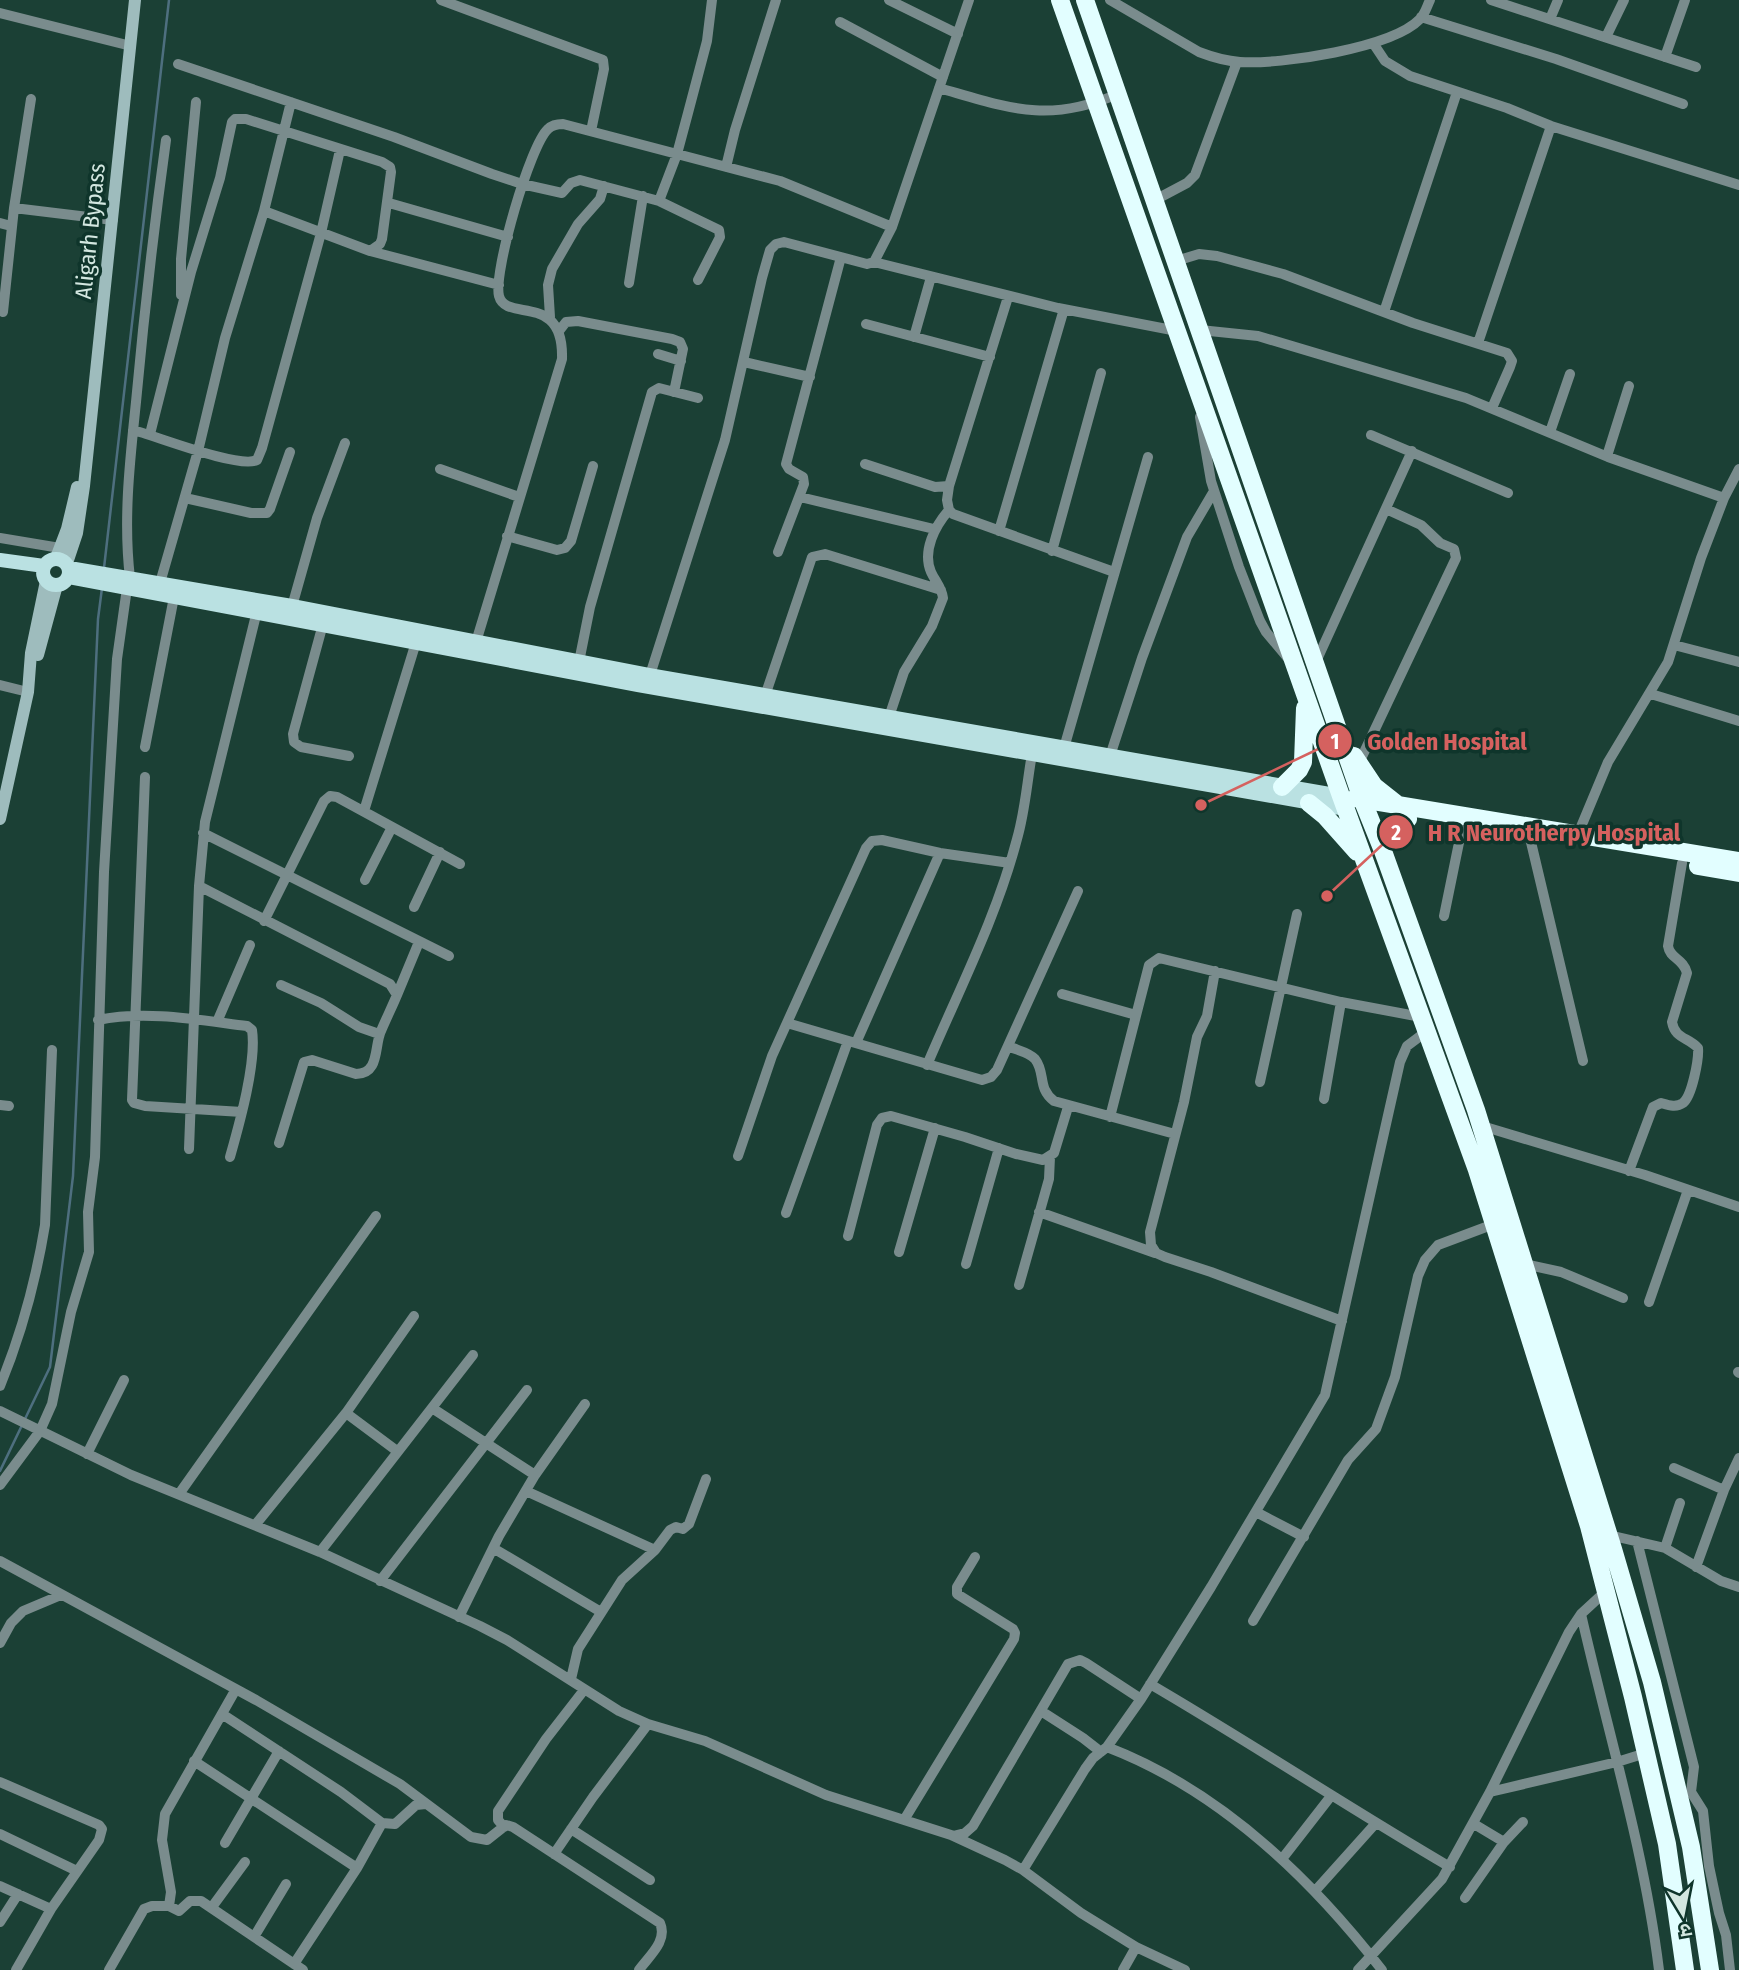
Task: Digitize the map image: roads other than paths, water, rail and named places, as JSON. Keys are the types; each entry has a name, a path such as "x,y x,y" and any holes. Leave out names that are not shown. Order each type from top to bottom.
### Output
{"highway":[{"path":"1060,0 1296,668 1354,804 1383,851 1482,1126 1652,1682 1691,1847 1710,1970"},
{"path":"1085,0 1338,732 1367,866 1477,1170 1589,1526 1667,1844 1685,1970"},
{"path":"1282,787 1300,770 1303,762 1305,691"},
{"path":"1338,732 1374,786 1403,812 1462,828 1739,873"},
{"path":"1309,803 1331,823 1367,866"},
{"path":"1354,804 1578,834 1739,861"},
{"path":"1383,851 1387,834 1403,812"}],"main road":[{"name":"Aligarh Bypass","path":"1,811 29,687 61,570 77,533 135,0"},
{"path":"0,560 123,582 174,597 257,611 291,612 323,625 476,642 1282,787 1354,804"},
{"path":"0,568 61,570"},
{"path":"123,582 160,583 638,685 1309,803 1354,804"}],"street":[{"path":"441,0 603,60 604,69 591,131"},
{"path":"660,201 677,154 706,41 712,0"},
{"path":"726,167 775,0"},
{"path":"890,0 958,34"},
{"path":"874,262 892,227 970,0"},
{"path":"1110,0 1199,52 1213,58 1237,62 1292,59 1373,43 1422,18 1430,0"},
{"path":"1491,0 1696,67"},
{"path":"1550,19 1558,0"},
{"path":"1606,37 1623,0"},
{"path":"1665,57 1685,0"},
{"path":"0,13 131,46"},
{"path":"1422,18 1556,59 1683,104"},
{"path":"840,22 943,77"},
{"path":"1373,43 1385,61 1402,72 1507,108 1550,126 1739,184"},
{"path":"1154,200 1187,183 1195,175 1237,62"},
{"path":"178,64 522,184 562,193 575,181 660,201 719,230 720,237 698,280"},
{"path":"939,88 1032,111 1064,111 1097,103 1118,94"},
{"path":"1384,312 1457,92"},
{"path":"3,312 13,208 31,99"},
{"path":"182,306 181,259 196,102"},
{"path":"160,583 198,451 225,338 264,211 291,102"},
{"path":"150,434 182,306 220,178 232,122 246,119 382,162 390,167 392,177 389,203 380,244 370,251"},
{"path":"550,317 503,303 499,285 522,184 542,136 549,128 563,124 780,181 892,227"},
{"path":"1478,343 1550,126"},
{"path":"0,1485 54,1397 71,1312 89,1252 88,1212 95,1157 117,659 133,430 166,141"},
{"path":"133,430 198,451 245,462 251,463 260,455 321,233 340,150"},
{"path":"476,642 562,359 562,339 550,317 548,285 552,269 578,224 600,199 604,186"},
{"path":"629,283 643,196"},
{"path":"389,203 508,237"},
{"path":"13,208 113,220"},
{"path":"264,211 370,251 499,285"},
{"path":"0,223 11,226"},
{"path":"650,675 725,440 761,278 770,250 775,244 784,242 1008,297 1178,331"},
{"path":"1176,261 1199,254 1217,256 1283,274 1384,312 1507,353 1511,361 1492,408"},
{"path":"778,552 804,484 803,477 789,469 786,464 841,257"},
{"path":"914,337 931,277"},
{"path":"889,717 904,671 932,625 943,598 929,568 929,552 934,529 949,510 949,486 1008,297"},
{"path":"999,531 1064,309"},
{"path":"559,331 571,320 672,339 682,345 674,392"},
{"path":"866,324 990,357"},
{"path":"1200,330 1258,336 1492,408 1606,456 1724,498"},
{"path":"658,354 681,361"},
{"path":"744,362 810,377"},
{"path":"1052,551 1101,373"},
{"path":"1550,432 1570,374"},
{"path":"1195,379 1206,460 1239,567 1266,632 1296,668"},
{"path":"1606,456 1629,386"},
{"path":"579,662 590,607 652,392 659,388 698,398"},
{"path":"1371,435 1508,493"},
{"path":"291,612 317,518 345,443"},
{"path":"1315,665 1412,451"},
{"path":"185,498 251,513 267,513 290,453"},
{"path":"1064,748 1148,457"},
{"path":"865,464 935,487 949,486"},
{"path":"507,536 558,550 565,548 570,541 593,466"},
{"path":"440,469 519,497"},
{"path":"1578,834 1608,762 1668,662 1701,558 1724,498 1739,469"},
{"path":"1110,756 1142,658 1187,537 1214,491"},
{"path":"800,497 934,529"},
{"path":"1359,763 1456,558 1454,549 1440,543 1421,525 1386,509"},
{"path":"949,510 1052,551 1114,572"},
{"path":"0,538 61,570"},
{"path":"765,696 812,556 825,554 941,590"},
{"path":"145,747 174,597"},
{"path":"189,1149 203,833 257,611"},
{"path":"323,625 293,734 294,742 301,747 349,756"},
{"path":"364,811 418,637"},
{"path":"1674,646 1739,662"},
{"path":"0,685 29,687"},
{"path":"1651,694 1739,721"},
{"path":"927,1065 999,896 1018,837 1032,754"},
{"path":"145,777 132,1094 134,1103 242,1112"},
{"path":"264,921 324,800 330,796 364,811 460,864"},
{"path":"365,880 393,827"},
{"path":"1444,916 1462,828"},
{"path":"203,833 449,957"},
{"path":"1530,838 1583,1061"},
{"path":"738,1156 767,1069 866,848 872,841 882,839 940,853 1010,863"},
{"path":"414,907 440,852"},
{"path":"786,1213 852,1042 940,853"},
{"path":"1629,1171 1653,1107 1661,1103 1674,1106 1686,1100 1697,1067 1698,1048 1678,1035 1673,1030 1672,1022 1687,973 1680,960 1669,952 1668,946 1682,863"},
{"path":"199,886 390,984 397,995"},
{"path":"787,1023 982,1080 991,1077 997,1070 1078,891"},
{"path":"1260,1082 1297,914"},
{"path":"279,1143 304,1062 312,1060 363,1074 374,1062 379,1034 419,942"},
{"path":"217,1022 250,945"},
{"path":"1023,1870 1084,1769 1104,1750 1141,1699 1325,1395 1400,1062 1408,1045 1424,1024 1159,958 1149,965 1110,1117"},
{"path":"1156,1253 1151,1245 1150,1232 1184,1102 1197,1037 1207,1016 1215,971"},
{"path":"281,985 321,1003 359,1027 379,1034"},
{"path":"1062,994 1136,1015"},
{"path":"1324,1099 1341,1002"},
{"path":"99,1020 136,1016 194,1019 247,1026 252,1030 252,1048 242,1112 230,1157"},
{"path":"1008,1046 1036,1060 1047,1096 1068,1107 1175,1134"},
{"path":"0,1386 16,1343 41,1251 45,1225 52,1050"},
{"path":"848,1236 877,1125 882,1118 891,1116 1043,1160 1054,1153 1068,1107"},
{"path":"1482,1126 1739,1208"},
{"path":"899,1252 935,1128"},
{"path":"966,1264 999,1148"},
{"path":"1019,1285 1049,1179 1049,1157"},
{"path":"1649,1302 1688,1190"},
{"path":"1039,1212 1342,1321"},
{"path":"179,1494 376,1216"},
{"path":"1253,1621 1348,1460 1377,1429 1395,1377 1424,1260 1438,1245 1494,1224"},
{"path":"1524,1264 1561,1272 1623,1298"},
{"path":"256,1524 346,1413 414,1316"},
{"path":"320,1552 473,1355"},
{"path":"88,1454 124,1380"},
{"path":"380,1581 527,1390"},
{"path":"459,1618 493,1548 535,1475 585,1404"},
{"path":"432,1408 535,1475"},
{"path":"0,1411 131,1475 320,1552 508,1640 584,1690 619,1711 648,1724 705,1741 827,1795 953,1836 1023,1870 1069,1906 1136,1947 1173,1962 1185,1970"},
{"path":"346,1413 397,1451"},
{"path":"1696,1567 1724,1490 1739,1458"},
{"path":"1674,1468 1724,1490"},
{"path":"571,1679 578,1649 622,1580 655,1550 670,1530 689,1524 706,1479"},
{"path":"526,1491 655,1550"},
{"path":"1665,1548 1680,1503"},
{"path":"1256,1512 1304,1537"},
{"path":"1609,1535 1665,1548 1721,1581 1739,1587"},
{"path":"1637,1541 1694,1767 1691,1791 1703,1811 1709,1866 1726,1934 1730,1970"},
{"path":"493,1548 601,1612"},
{"path":"904,1820 1014,1639 1013,1629 957,1594 957,1587 975,1557"},
{"path":"0,1561 236,1689 400,1784 471,1837 487,1840 503,1827 513,1827 660,1923 664,1930 662,1939 639,1970"},
{"path":"1358,1970 1450,1867 1569,1632 1581,1614 1606,1591"},
{"path":"0,1643 11,1623 23,1611 61,1595"},
{"path":"1581,1614 1642,1860 1659,1970"},
{"path":"953,1836 965,1833 973,1826 1068,1664 1074,1661 1086,1663 1141,1699"},
{"path":"1150,1684 1450,1867"},
{"path":"169,1906 172,1898 162,1840 164,1814 236,1689"},
{"path":"503,1827 498,1820 498,1811 584,1690"},
{"path":"1041,1711 1104,1750 1152,1766 1211,1804 1269,1847 1315,1891 1382,1970"},
{"path":"222,1714 341,1792 382,1823 395,1824 416,1805 426,1804"},
{"path":"554,1854 648,1724"},
{"path":"225,1843 279,1751"},
{"path":"1490,1792 1646,1753"},
{"path":"194,1761 358,1868"},
{"path":"0,1782 99,1825 102,1829 99,1840 51,1909 16,1970"},
{"path":"1282,1859 1331,1796"},
{"path":"1465,1898 1504,1843 1523,1822"},
{"path":"109,1970 144,1909 169,1906 179,1911 190,1900 195,1899 212,1907 298,1967 382,1823"},
{"path":"1315,1891 1376,1823"},
{"path":"1474,1824 1504,1843"},
{"path":"571,1829 650,1880"},
{"path":"0,1834 77,1871"},
{"path":"212,1907 245,1862"},
{"path":"254,1937 286,1884"},
{"path":"0,1886 51,1909"},
{"path":"0,1922 18,1894"},
{"path":"1726,1934 1739,1945"},
{"path":"1123,1970 1136,1947"}],"waterway":[{"path":"104,568 169,0"},
{"path":"0,1471 50,1367 73,1176 98,619 102,588"}],"place":[{"name":"Golden Hospital","path":"1201,805"},
{"name":"H R Neurotherpy Hospital","path":"1327,896"}]}
